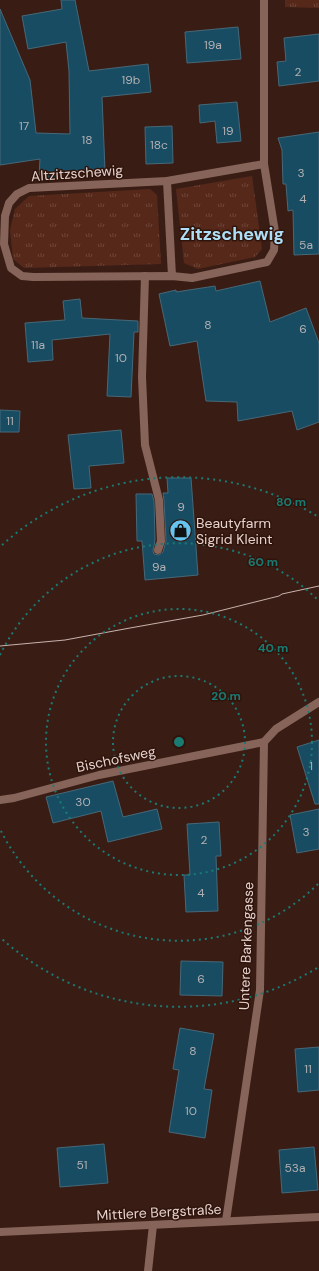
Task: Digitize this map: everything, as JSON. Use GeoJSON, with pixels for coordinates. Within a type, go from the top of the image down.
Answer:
{"type":"FeatureCollection","features":[{"type":"Feature","properties":{"kind":"street","name":"Altzitzschewig"},"geometry":{"type":"LineString","coordinates":[[264,0],[264,164],[275,232],[274,250],[266,262],[192,278],[172,276],[33,277],[22,276],[11,268],[4,244],[6,216],[9,203],[17,194],[29,188],[167,181],[264,164]]}},
{"type":"Feature","properties":{"kind":"street"},"geometry":{"type":"LineString","coordinates":[[167,181],[172,276]]}},
{"type":"Feature","properties":{"kind":"street"},"geometry":{"type":"LineString","coordinates":[[145,276],[142,377],[145,444],[159,500],[161,541],[158,550]]}},
{"type":"Feature","properties":{"kind":"street"},"geometry":{"type":"LineString","coordinates":[[264,742],[276,729],[319,702]]}},
{"type":"Feature","properties":{"kind":"street","name":"Bischofsweg"},"geometry":{"type":"LineString","coordinates":[[0,800],[14,798],[99,775],[264,742]]}},
{"type":"Feature","properties":{"kind":"street","name":"Untere Barkengasse"},"geometry":{"type":"LineString","coordinates":[[226,1221],[260,990],[264,742]]}},
{"type":"Feature","properties":{"kind":"street","name":"Mittlere Bergstraße"},"geometry":{"type":"LineString","coordinates":[[0,1232],[319,1217]]}},
{"type":"Feature","properties":{"kind":"street"},"geometry":{"type":"LineString","coordinates":[[148,1271],[153,1225]]}},
{"type":"Feature","properties":{"kind":"green space"},"geometry":{"type":"Polygon","coordinates":[[[285,0],[319,0],[319,8],[285,7],[285,0]]]}},
{"type":"Feature","properties":{"kind":"green space"},"geometry":{"type":"Polygon","coordinates":[[[252,176],[262,249],[255,257],[198,269],[184,263],[176,189],[252,176]]]}},
{"type":"Feature","properties":{"kind":"green space"},"geometry":{"type":"Polygon","coordinates":[[[150,189],[157,195],[161,264],[24,268],[13,259],[10,230],[15,209],[29,196],[150,189]]]}},
{"type":"Feature","properties":{"kind":"building"},"geometry":{"type":"Polygon","coordinates":[[[61,0],[75,0],[89,71],[148,64],[151,92],[102,97],[105,170],[57,173],[57,179],[39,178],[40,159],[0,165],[0,9],[30,80],[36,133],[70,134],[69,71],[66,42],[28,49],[22,16],[62,9],[61,0]]]}},
{"type":"Feature","properties":{"kind":"building"},"geometry":{"type":"Polygon","coordinates":[[[238,27],[241,59],[187,63],[185,32],[238,27]]]}},
{"type":"Feature","properties":{"kind":"building"},"geometry":{"type":"Polygon","coordinates":[[[319,34],[319,81],[279,86],[277,62],[286,61],[284,38],[319,34]]]}},
{"type":"Feature","properties":{"kind":"building"},"geometry":{"type":"Polygon","coordinates":[[[237,102],[241,141],[217,143],[215,121],[200,123],[199,105],[237,102]]]}},
{"type":"Feature","properties":{"kind":"building"},"geometry":{"type":"Polygon","coordinates":[[[172,126],[173,163],[146,164],[145,127],[172,126]]]}},
{"type":"Feature","properties":{"kind":"building"},"geometry":{"type":"Polygon","coordinates":[[[319,132],[319,254],[294,255],[293,210],[288,211],[286,184],[283,184],[282,150],[278,138],[319,132]]]}},
{"type":"Feature","properties":{"kind":"building"},"geometry":{"type":"Polygon","coordinates":[[[260,281],[270,322],[306,308],[319,343],[319,422],[297,430],[292,411],[238,421],[237,402],[206,401],[197,341],[170,346],[159,294],[176,290],[176,292],[215,286],[216,291],[260,281]]]}},
{"type":"Feature","properties":{"kind":"building"},"geometry":{"type":"Polygon","coordinates":[[[80,299],[82,318],[138,321],[138,332],[134,332],[131,397],[107,396],[110,334],[52,340],[53,360],[28,362],[25,323],[65,320],[63,301],[80,299]]]}},
{"type":"Feature","properties":{"kind":"building"},"geometry":{"type":"Polygon","coordinates":[[[0,410],[20,411],[19,432],[0,432],[0,410]]]}},
{"type":"Feature","properties":{"kind":"building"},"geometry":{"type":"Polygon","coordinates":[[[121,430],[124,463],[89,466],[91,488],[74,489],[68,435],[121,430]]]}},
{"type":"Feature","properties":{"kind":"building"},"geometry":{"type":"Polygon","coordinates":[[[167,478],[191,478],[198,575],[145,580],[142,541],[137,541],[136,494],[152,494],[154,501],[155,540],[153,551],[154,554],[159,555],[163,552],[166,541],[163,493],[168,493],[167,478]]]}},
{"type":"Feature","properties":{"kind":"building"},"geometry":{"type":"Polygon","coordinates":[[[319,740],[319,804],[315,804],[297,747],[319,740]]]}},
{"type":"Feature","properties":{"kind":"building"},"geometry":{"type":"Polygon","coordinates":[[[113,781],[123,817],[157,809],[162,829],[108,842],[101,811],[53,823],[46,797],[113,781]]]}},
{"type":"Feature","properties":{"kind":"building"},"geometry":{"type":"Polygon","coordinates":[[[319,809],[319,849],[297,853],[290,815],[319,809]]]}},
{"type":"Feature","properties":{"kind":"building"},"geometry":{"type":"Polygon","coordinates":[[[219,822],[221,856],[216,856],[218,911],[186,912],[184,875],[190,875],[187,824],[219,822]]]}},
{"type":"Feature","properties":{"kind":"building"},"geometry":{"type":"Polygon","coordinates":[[[181,961],[223,962],[222,996],[180,995],[181,961]]]}},
{"type":"Feature","properties":{"kind":"building"},"geometry":{"type":"Polygon","coordinates":[[[180,1028],[214,1034],[204,1089],[212,1090],[205,1138],[169,1132],[179,1070],[173,1069],[180,1028]]]}},
{"type":"Feature","properties":{"kind":"building"},"geometry":{"type":"Polygon","coordinates":[[[319,1047],[319,1090],[298,1092],[295,1049],[319,1047]]]}},
{"type":"Feature","properties":{"kind":"building"},"geometry":{"type":"Polygon","coordinates":[[[104,1144],[108,1183],[60,1187],[57,1148],[104,1144]]]}},
{"type":"Feature","properties":{"kind":"building"},"geometry":{"type":"Polygon","coordinates":[[[314,1147],[318,1190],[282,1193],[279,1150],[314,1147]]]}},
{"type":"Feature","properties":{"kind":"tram line"},"geometry":{"type":"LineString","coordinates":[[0,646],[65,640],[203,615],[282,594],[319,586]]}},
{"type":"Feature","properties":{"kind":"place","name":"Beautyfarm Sigrid Kleint"},"geometry":{"type":"Point","coordinates":[180,531]}},
{"type":"Feature","properties":{"kind":"district","name":"Zitzschewig"},"geometry":{"type":"Point","coordinates":[232,234]}}]}
